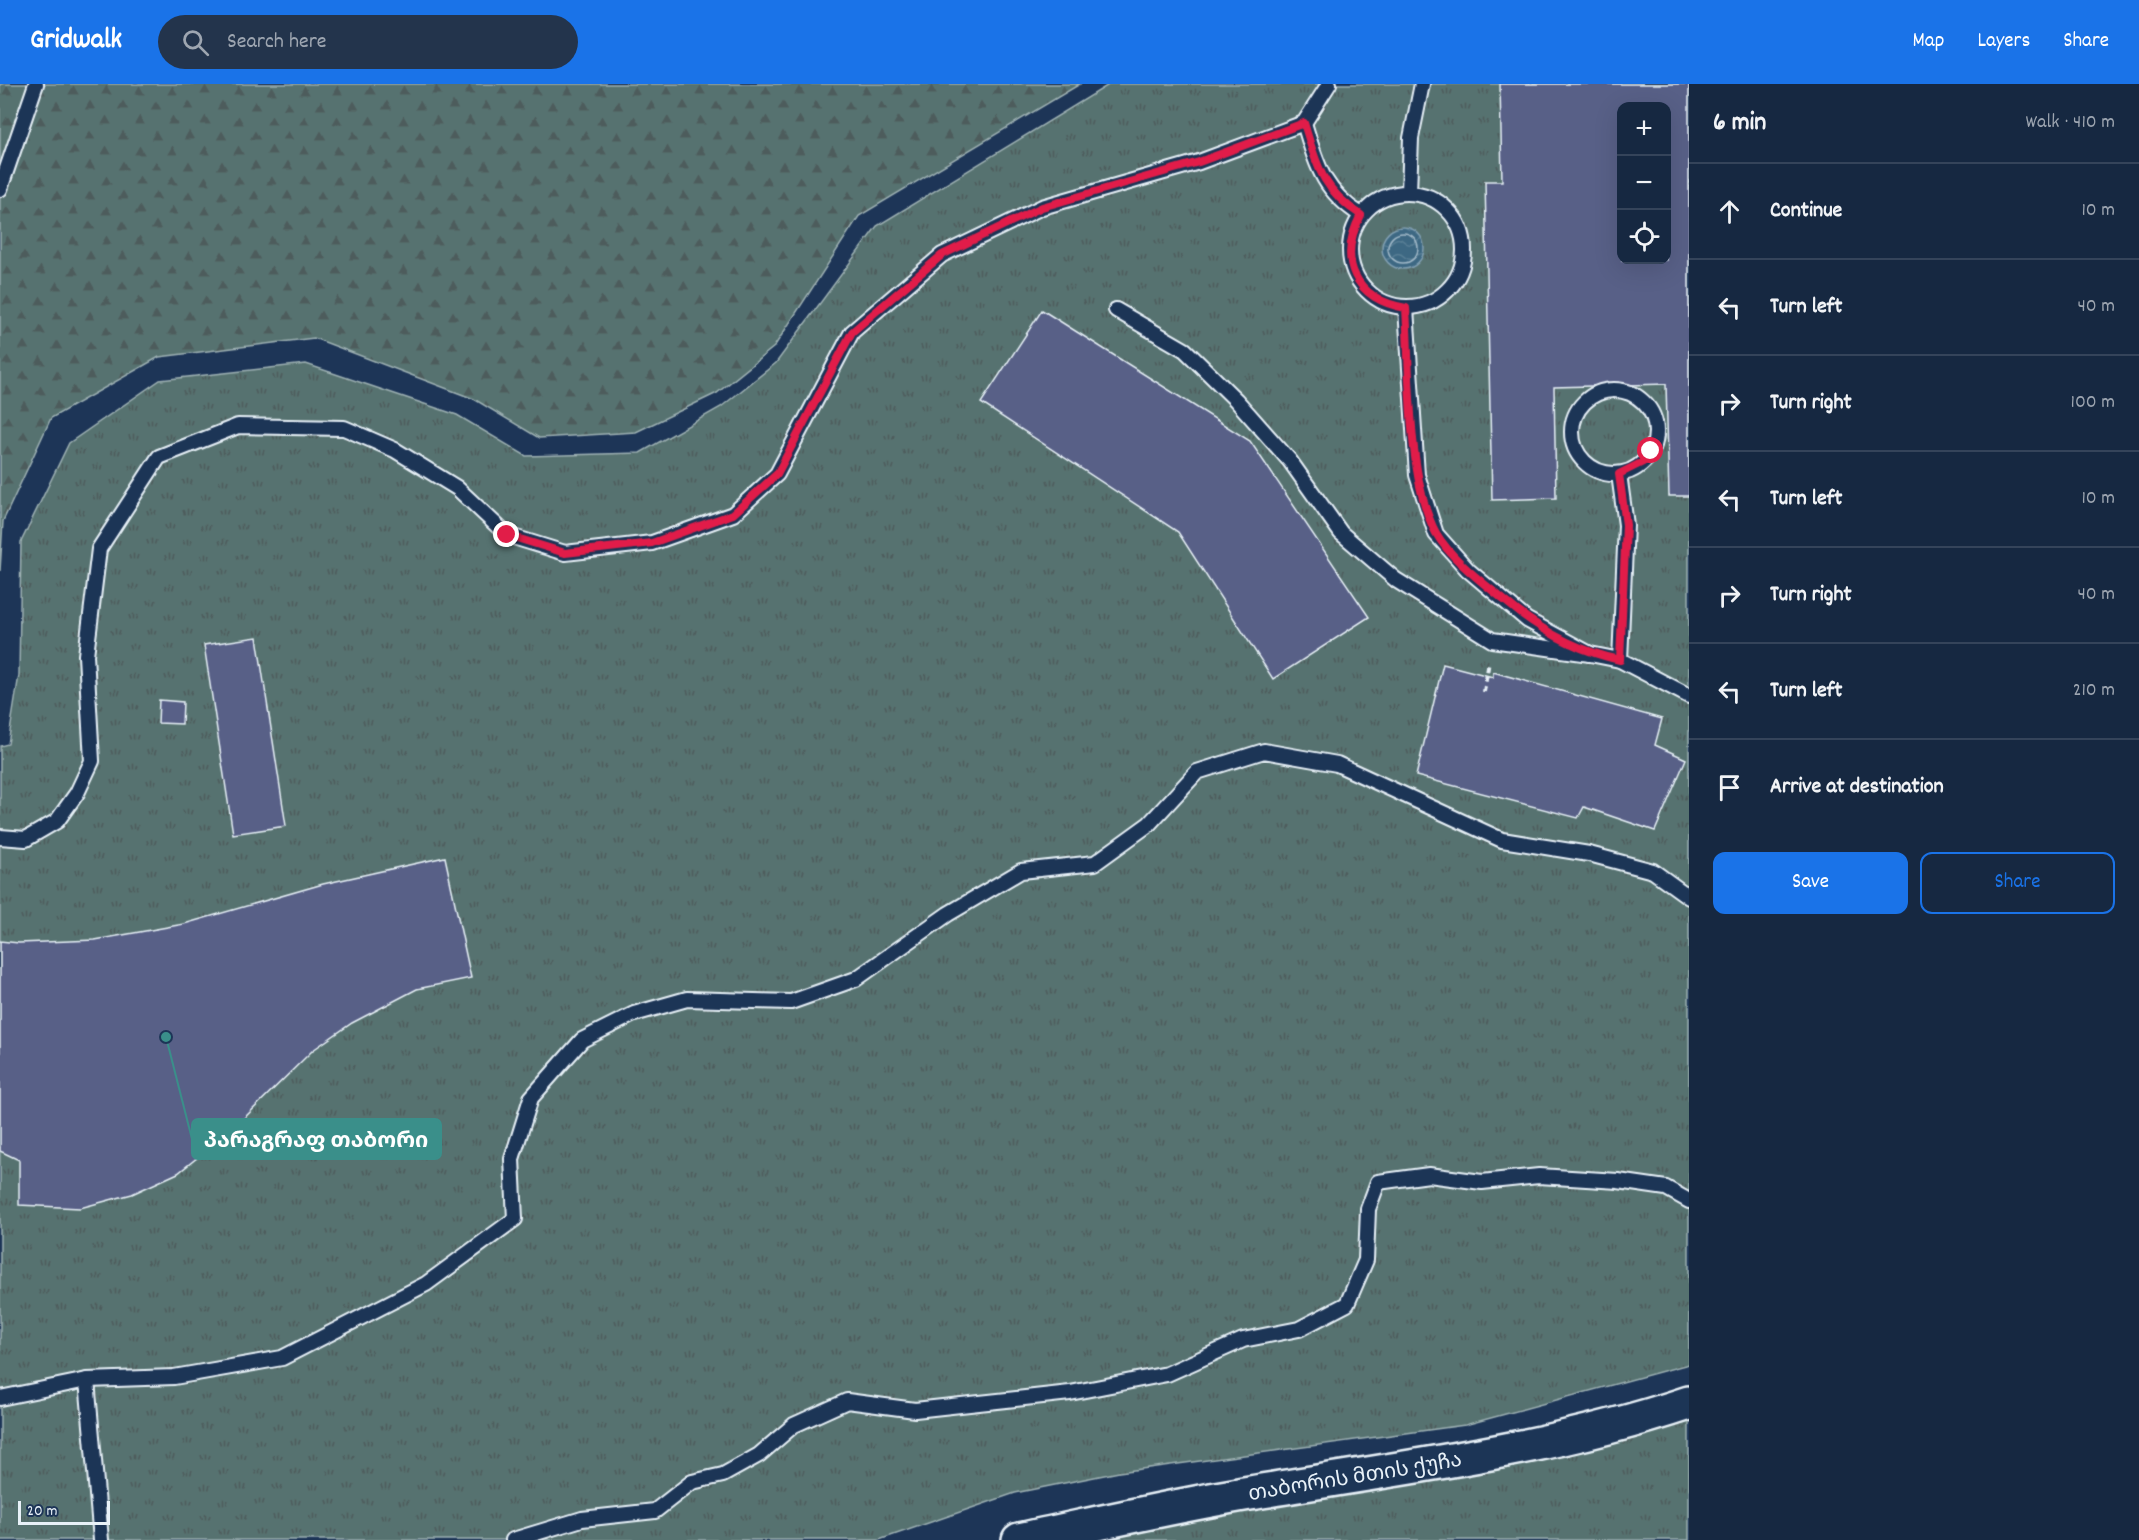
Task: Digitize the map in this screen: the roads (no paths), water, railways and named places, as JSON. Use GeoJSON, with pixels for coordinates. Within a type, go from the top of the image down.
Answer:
{"type":"FeatureCollection","features":[{"type":"Feature","properties":{"kind":"main road","name":"თაბორის მთის ქუჩა"},"geometry":{"type":"LineString","coordinates":[[1018,1540],[1248,1494],[1463,1460],[1547,1443],[1627,1424],[1689,1403]]}},
{"type":"Feature","properties":{"kind":"lane"},"geometry":{"type":"LineString","coordinates":[[0,189],[36,84]]}},
{"type":"Feature","properties":{"kind":"lane"},"geometry":{"type":"LineString","coordinates":[[0,837],[26,839],[57,821],[77,794],[92,761],[86,655],[99,549],[159,458],[238,426],[344,428],[395,450],[457,488],[507,535],[565,553],[652,543],[733,514],[777,474],[852,332],[942,255],[1042,207],[1199,162],[1304,123],[1329,84]]}},
{"type":"Feature","properties":{"kind":"lane"},"geometry":{"type":"LineString","coordinates":[[1409,192],[1410,138],[1422,84]]}},
{"type":"Feature","properties":{"kind":"lane"},"geometry":{"type":"LineString","coordinates":[[1304,123],[1319,170],[1340,201],[1361,215]]}},
{"type":"Feature","properties":{"kind":"lane"},"geometry":{"type":"LineString","coordinates":[[1409,192],[1429,197],[1446,207],[1458,223],[1464,242],[1464,262],[1456,280],[1443,295],[1406,308],[1388,305],[1372,296],[1359,283],[1351,267],[1349,249],[1352,231],[1361,215],[1375,203],[1391,195],[1409,192]]}},
{"type":"Feature","properties":{"kind":"lane"},"geometry":{"type":"LineString","coordinates":[[1406,308],[1417,475],[1436,534],[1468,570],[1527,620],[1590,654]]}},
{"type":"Feature","properties":{"kind":"lane"},"geometry":{"type":"LineString","coordinates":[[1116,310],[1185,350],[1236,400],[1290,461],[1341,533],[1396,580],[1492,640],[1620,660],[1689,696]]}},
{"type":"Feature","properties":{"kind":"lane"},"geometry":{"type":"LineString","coordinates":[[1602,392],[1623,392],[1641,400],[1650,411],[1655,424],[1656,437],[1643,462],[1619,474],[1605,473],[1592,468],[1581,459],[1574,447],[1572,434],[1577,413],[1590,398],[1602,392]]}},
{"type":"Feature","properties":{"kind":"lane"},"geometry":{"type":"LineString","coordinates":[[1619,474],[1626,525],[1620,660]]}},
{"type":"Feature","properties":{"kind":"lane"},"geometry":{"type":"LineString","coordinates":[[0,1398],[87,1380],[174,1377],[282,1358],[426,1284],[515,1219],[512,1159],[531,1098],[582,1040],[634,1014],[687,999],[791,1002],[856,979],[948,914],[1022,870],[1095,863],[1149,824],[1197,772],[1253,755],[1264,752],[1337,764],[1502,840],[1588,854],[1653,871],[1689,897]]}},
{"type":"Feature","properties":{"kind":"lane"},"geometry":{"type":"LineString","coordinates":[[513,1540],[582,1518],[655,1511],[692,1482],[723,1475],[759,1455],[794,1425],[847,1401],[915,1410],[1070,1394],[1167,1374],[1243,1340],[1299,1329],[1347,1304],[1366,1260],[1368,1209],[1378,1182],[1429,1175],[1482,1182],[1539,1176],[1618,1181],[1666,1188],[1689,1201]]}},
{"type":"Feature","properties":{"kind":"lane"},"geometry":{"type":"LineString","coordinates":[[87,1380],[101,1540]]}},
{"type":"Feature","properties":{"kind":"water"},"geometry":{"type":"Polygon","coordinates":[[[1403,227],[1411,228],[1418,233],[1423,240],[1423,256],[1418,263],[1411,268],[1403,269],[1395,268],[1388,263],[1383,256],[1382,248],[1383,240],[1388,233],[1395,228],[1403,227]]]}},
{"type":"Feature","properties":{"kind":"place","name":"პარაგრაფ თაბორი"},"geometry":{"type":"Point","coordinates":[166,1037]}}]}
